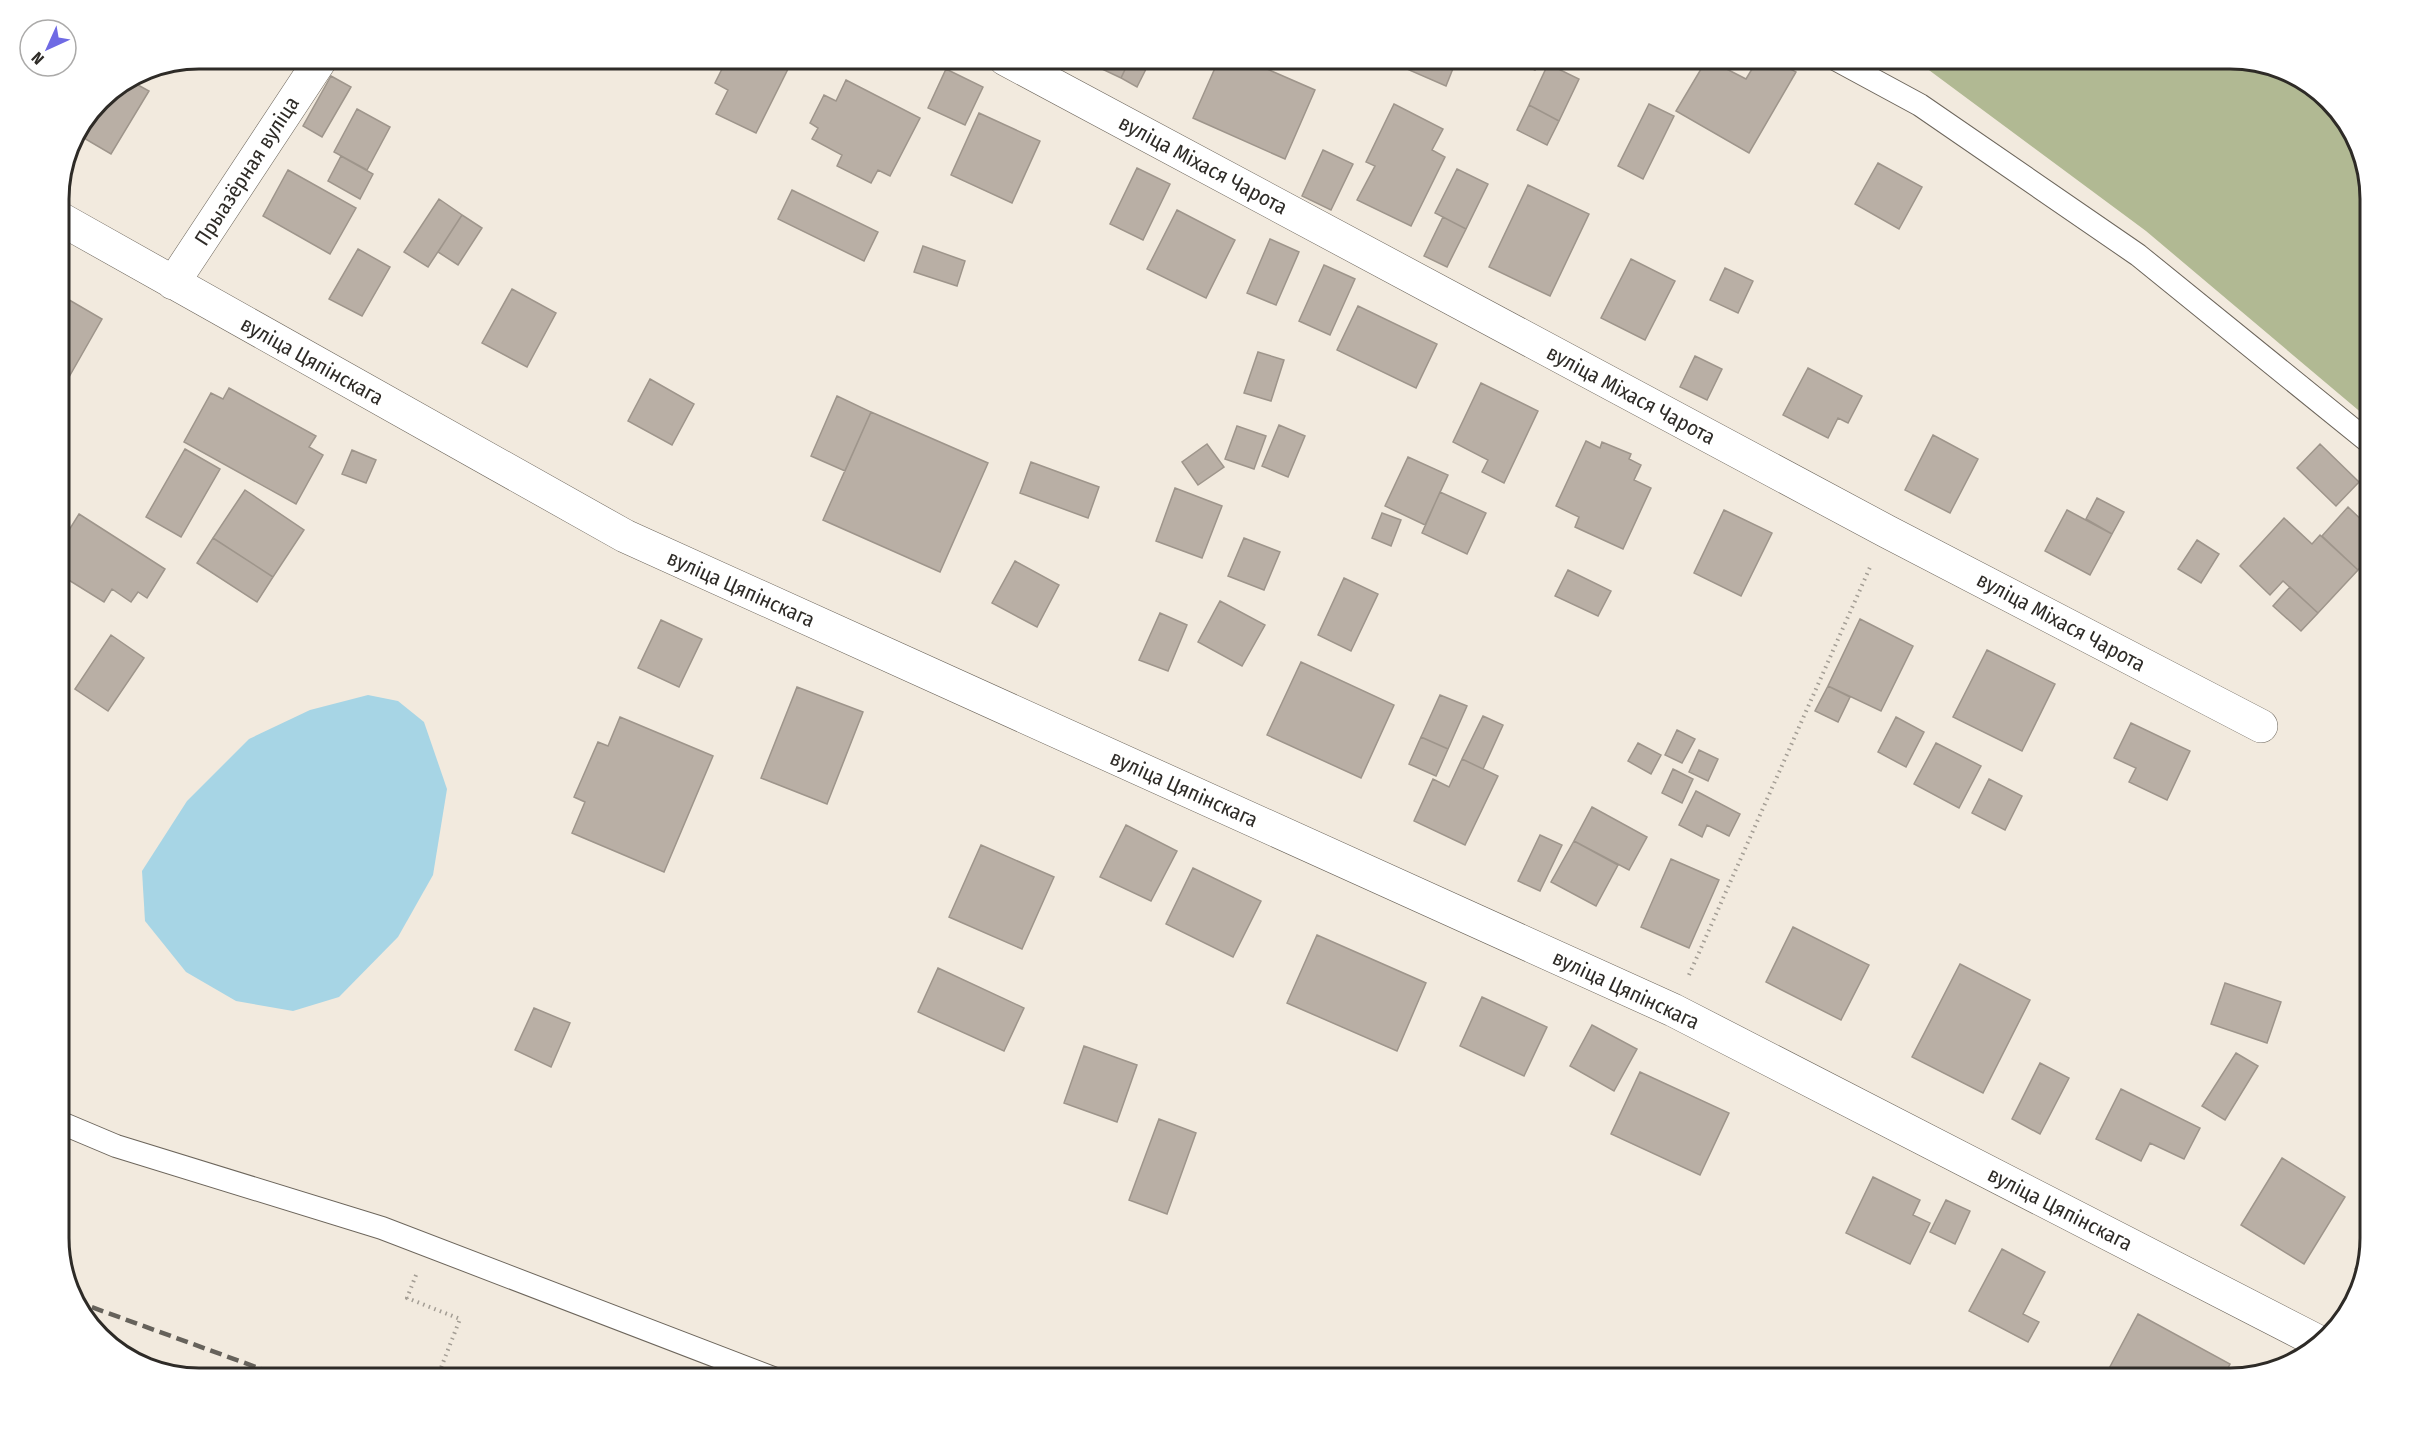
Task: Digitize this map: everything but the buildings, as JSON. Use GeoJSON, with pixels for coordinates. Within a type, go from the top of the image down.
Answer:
{"type":"FeatureCollection","features":[{"type":"Feature","properties":{"kind":"street","name":"Прыазёрная вуліца"},"geometry":{"type":"LineString","coordinates":[[173,283],[314,69]]}},
{"type":"Feature","properties":{"kind":"street","name":"вуліца Міхася Чарота"},"geometry":{"type":"LineString","coordinates":[[1025,69],[1886,531],[2260,726]]}},
{"type":"Feature","properties":{"kind":"street","name":"вуліца Цяпінскага"},"geometry":{"type":"LineString","coordinates":[[69,224],[625,536],[1673,1010],[2312,1338]]}},
{"type":"Feature","properties":{"kind":"lane"},"geometry":{"type":"LineString","coordinates":[[1855,69],[1920,105],[2138,255],[2360,435]]}},
{"type":"Feature","properties":{"kind":"lane"},"geometry":{"type":"LineString","coordinates":[[69,1126],[116,1146],[382,1228],[747,1368]]}},
{"type":"Feature","properties":{"kind":"path"},"geometry":{"type":"LineString","coordinates":[[1673,1010],[1886,531]]}},
{"type":"Feature","properties":{"kind":"path"},"geometry":{"type":"LineString","coordinates":[[412,1284],[407,1298],[460,1319],[441,1368]]}},
{"type":"Feature","properties":{"kind":"green space"},"geometry":{"type":"Polygon","coordinates":[[[1927,69],[2247,70],[2280,79],[2309,96],[2322,107],[2343,134],[2356,165],[2359,182],[2360,412],[2146,231],[1927,69]]]}},
{"type":"Feature","properties":{"kind":"water"},"geometry":{"type":"Polygon","coordinates":[[[368,695],[398,701],[424,722],[447,789],[433,875],[398,937],[339,997],[293,1011],[236,1001],[186,972],[145,921],[142,871],[187,801],[249,739],[310,710],[368,695]]]}},
{"type":"Feature","properties":{"kind":"railway"},"geometry":{"type":"LineString","coordinates":[[88,1306],[259,1368]]}}]}
